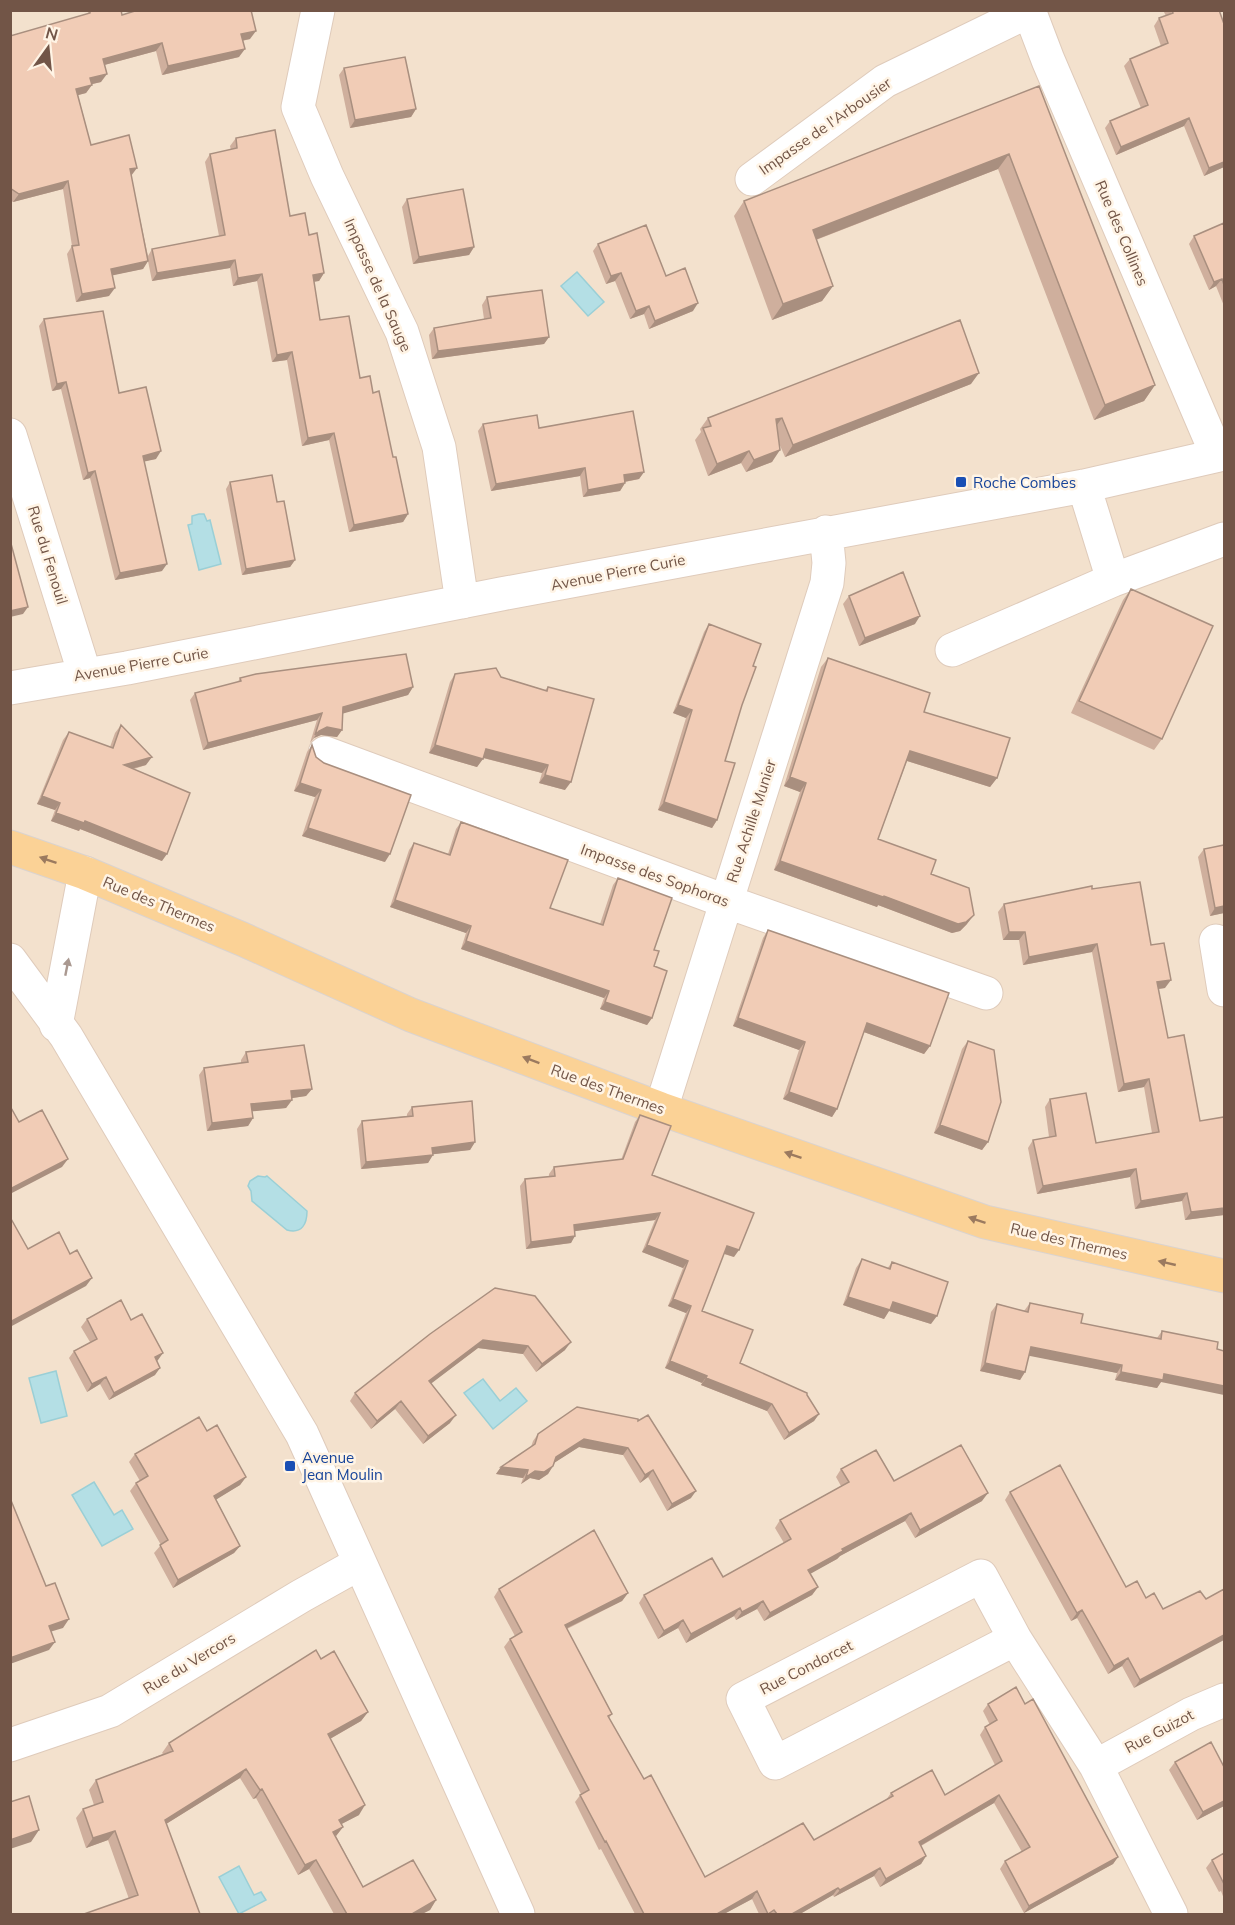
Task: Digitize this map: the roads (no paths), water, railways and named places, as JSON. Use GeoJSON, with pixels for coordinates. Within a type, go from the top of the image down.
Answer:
{"type":"FeatureCollection","features":[{"type":"Feature","properties":{"kind":"main road","name":"Rue des Thermes"},"geometry":{"type":"LineString","coordinates":[[10,847],[86,873],[411,1014],[661,1109],[985,1222],[1224,1276]]}},
{"type":"Feature","properties":{"kind":"street","name":"Impasse de la Sauge"},"geometry":{"type":"LineString","coordinates":[[318,10],[298,107],[327,176],[402,332],[439,447],[462,602]]}},
{"type":"Feature","properties":{"kind":"street","name":"Impasse de l'Arbousier"},"geometry":{"type":"LineString","coordinates":[[752,179],[885,81],[1029,11]]}},
{"type":"Feature","properties":{"kind":"street","name":"Rue des Collines"},"geometry":{"type":"LineString","coordinates":[[1029,11],[1048,60],[1221,454]]}},
{"type":"Feature","properties":{"kind":"street","name":"Rue du Fenouil"},"geometry":{"type":"LineString","coordinates":[[10,435],[85,675]]}},
{"type":"Feature","properties":{"kind":"street","name":"Avenue Pierre Curie"},"geometry":{"type":"LineString","coordinates":[[10,688],[826,532],[1084,486],[1221,454]]}},
{"type":"Feature","properties":{"kind":"street"},"geometry":{"type":"LineString","coordinates":[[1084,486],[1113,580]]}},
{"type":"Feature","properties":{"kind":"street","name":"Rue Achille Munier"},"geometry":{"type":"LineString","coordinates":[[661,1109],[827,583],[829,563],[826,532]]}},
{"type":"Feature","properties":{"kind":"street"},"geometry":{"type":"LineString","coordinates":[[952,650],[1113,580],[1224,539]]}},
{"type":"Feature","properties":{"kind":"street","name":"Impasse des Sophoras"},"geometry":{"type":"LineString","coordinates":[[325,753],[725,901],[986,993]]}},
{"type":"Feature","properties":{"kind":"street"},"geometry":{"type":"LineString","coordinates":[[56,1025],[86,873]]}},
{"type":"Feature","properties":{"kind":"street"},"geometry":{"type":"LineString","coordinates":[[1216,941],[1224,990]]}},
{"type":"Feature","properties":{"kind":"street"},"geometry":{"type":"LineString","coordinates":[[10,960],[72,1046],[302,1434],[518,1914]]}},
{"type":"Feature","properties":{"kind":"street","name":"Rue du Vercors"},"geometry":{"type":"LineString","coordinates":[[10,1745],[110,1711],[360,1563]]}},
{"type":"Feature","properties":{"kind":"street","name":"Rue Condorcet"},"geometry":{"type":"LineString","coordinates":[[1015,1639],[775,1763],[743,1699],[981,1576],[1015,1639],[1095,1766],[1171,1914]]}},
{"type":"Feature","properties":{"kind":"street","name":"Rue Guizot"},"geometry":{"type":"LineString","coordinates":[[1095,1766],[1191,1714],[1224,1700]]}},
{"type":"Feature","properties":{"kind":"water"},"geometry":{"type":"Polygon","coordinates":[[[577,272],[604,302],[588,316],[561,286],[577,272]]]}},
{"type":"Feature","properties":{"kind":"water"},"geometry":{"type":"Polygon","coordinates":[[[204,514],[207,521],[210,520],[221,564],[199,570],[188,525],[192,524],[192,516],[204,514]]]}},
{"type":"Feature","properties":{"kind":"water"},"geometry":{"type":"Polygon","coordinates":[[[258,1176],[267,1176],[307,1211],[305,1224],[300,1229],[287,1230],[252,1201],[248,1186],[250,1181],[258,1176]]]}},
{"type":"Feature","properties":{"kind":"water"},"geometry":{"type":"Polygon","coordinates":[[[56,1371],[67,1416],[41,1423],[29,1378],[56,1371]]]}},
{"type":"Feature","properties":{"kind":"water"},"geometry":{"type":"Polygon","coordinates":[[[483,1379],[500,1401],[516,1388],[527,1401],[493,1429],[464,1393],[483,1379]]]}},
{"type":"Feature","properties":{"kind":"water"},"geometry":{"type":"Polygon","coordinates":[[[94,1482],[114,1515],[122,1510],[133,1529],[102,1546],[72,1495],[94,1482]]]}},
{"type":"Feature","properties":{"kind":"water"},"geometry":{"type":"Polygon","coordinates":[[[239,1866],[254,1895],[261,1892],[266,1900],[239,1914],[219,1877],[239,1866]]]}},
{"type":"Feature","properties":{"kind":"place","name":"Roche Combes"},"geometry":{"type":"Point","coordinates":[961,482]}},
{"type":"Feature","properties":{"kind":"place","name":"Avenue Jean Moulin"},"geometry":{"type":"Point","coordinates":[290,1466]}}]}
